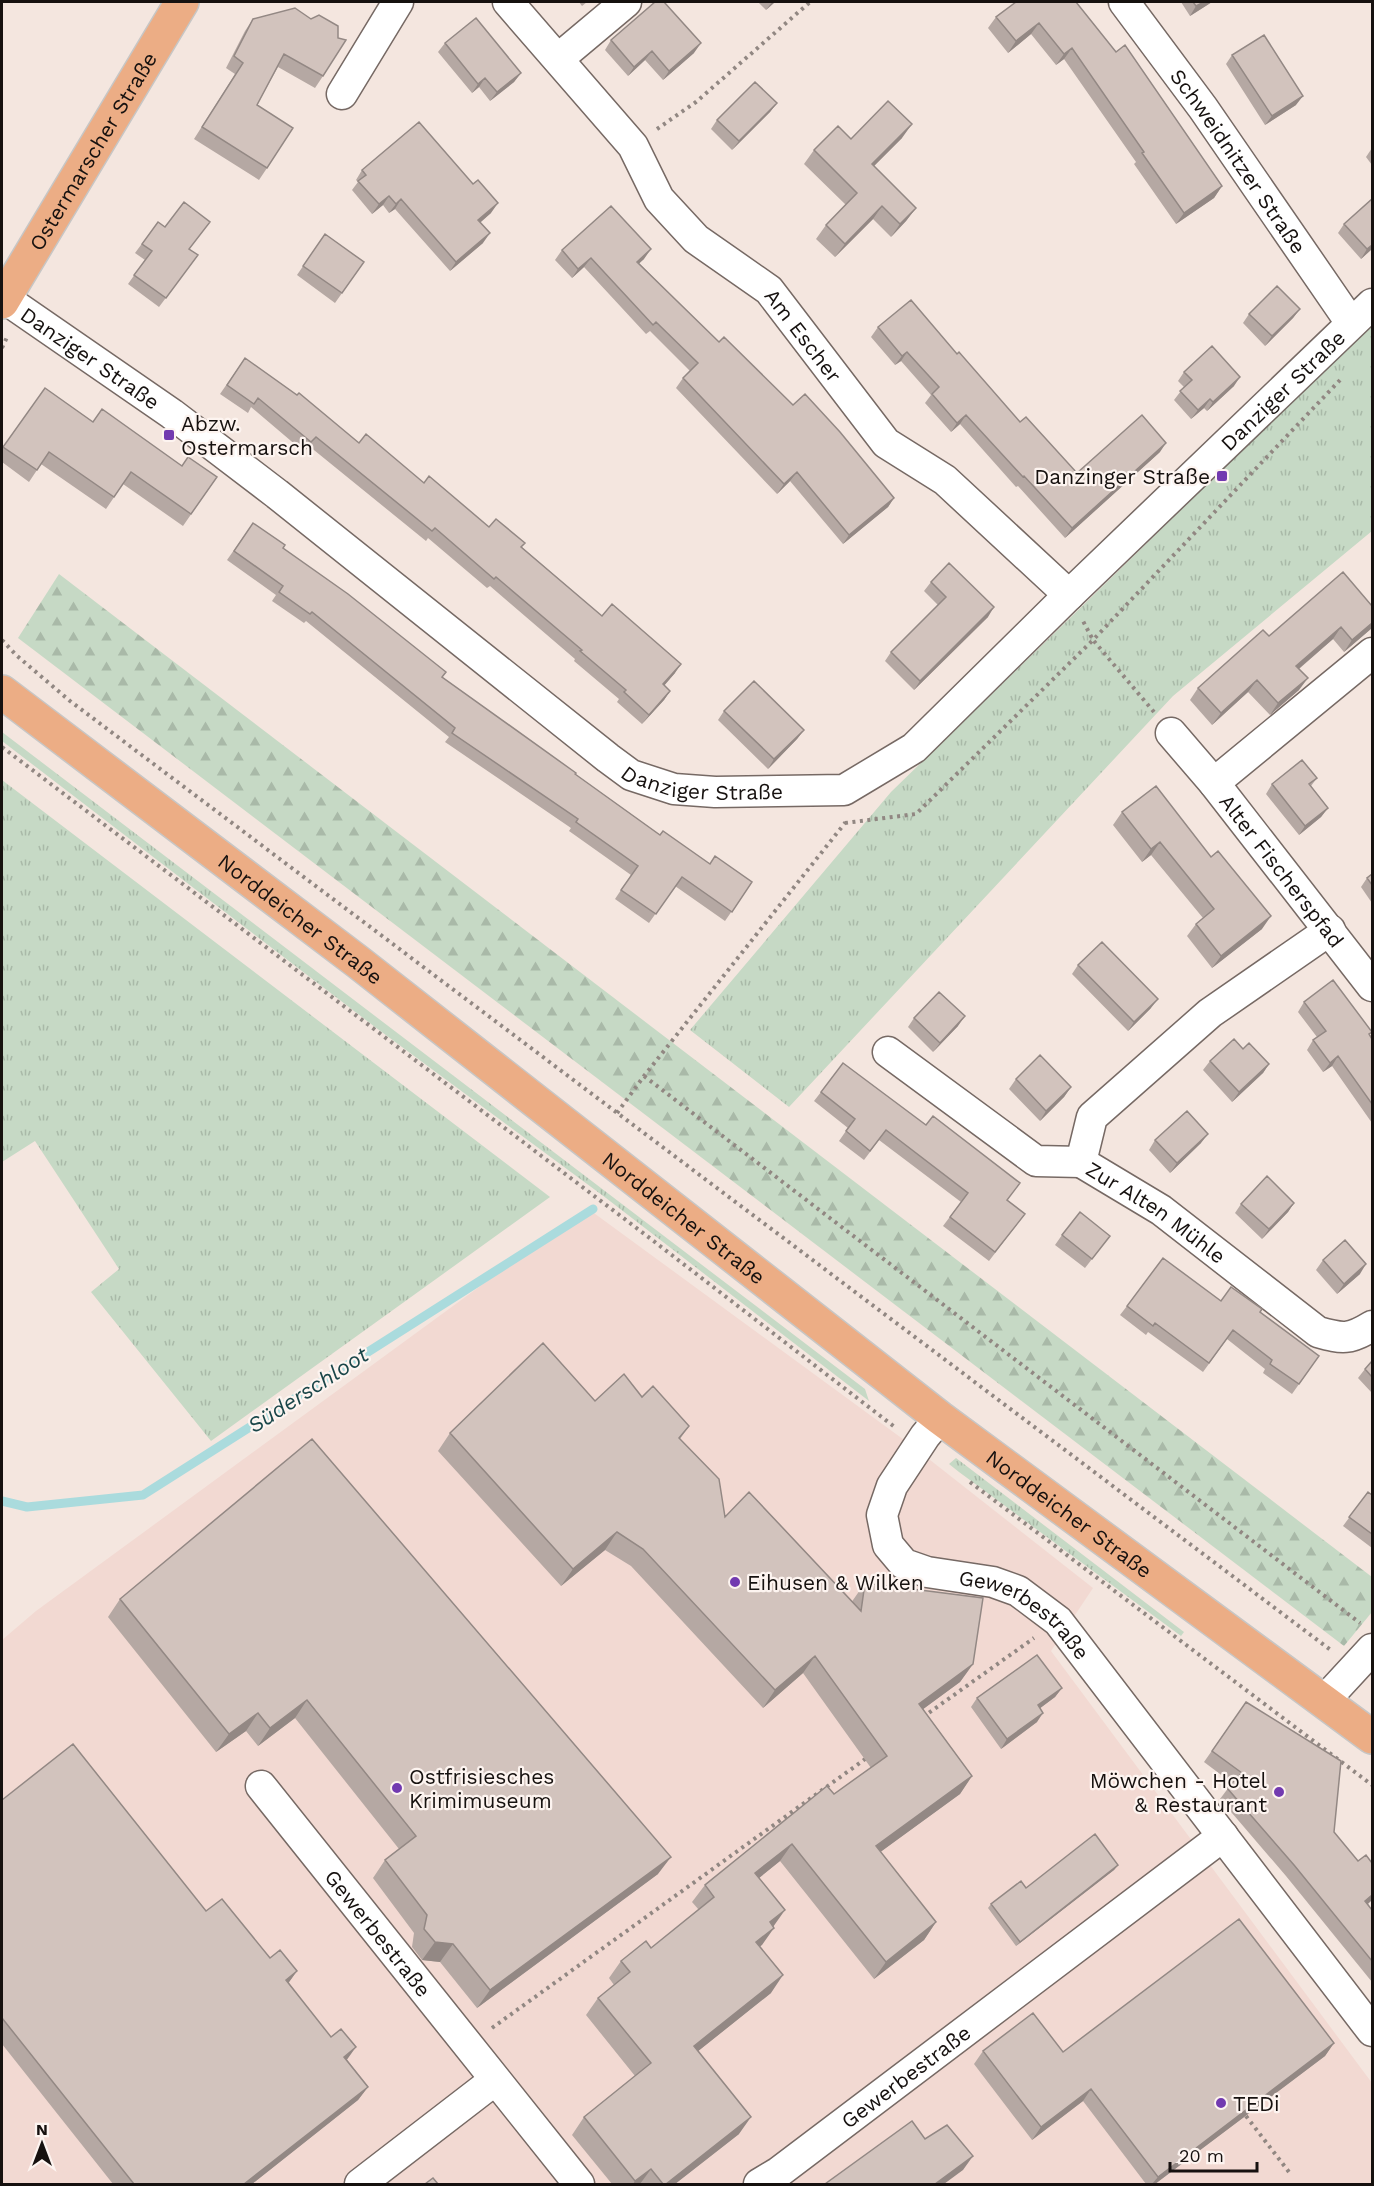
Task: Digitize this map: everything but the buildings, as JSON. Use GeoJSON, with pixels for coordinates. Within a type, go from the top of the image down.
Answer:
{"type":"FeatureCollection","features":[{"type":"Feature","properties":{"kind":"main road","name":"Ostermarscher Straße"},"geometry":{"type":"LineString","coordinates":[[3,300],[182,2]]}},
{"type":"Feature","properties":{"kind":"main road","name":"Norddeicher Straße"},"geometry":{"type":"LineString","coordinates":[[2,692],[358,962],[940,1418],[1372,1737]]}},
{"type":"Feature","properties":{"kind":"street"},"geometry":{"type":"LineString","coordinates":[[342,94],[398,2]]}},
{"type":"Feature","properties":{"kind":"street","name":"Am Escher"},"geometry":{"type":"LineString","coordinates":[[508,2],[633,146],[659,198],[696,239],[769,290],[886,444],[945,480],[1069,595]]}},
{"type":"Feature","properties":{"kind":"street"},"geometry":{"type":"LineString","coordinates":[[558,59],[626,2]]}},
{"type":"Feature","properties":{"kind":"street","name":"Schweidnitzer Straße"},"geometry":{"type":"LineString","coordinates":[[1124,2],[1362,314]]}},
{"type":"Feature","properties":{"kind":"street","name":"Danziger Straße"},"geometry":{"type":"LineString","coordinates":[[3,300],[172,414],[277,494],[632,775],[674,789],[715,792],[844,790],[914,748],[1069,595],[1362,314]]}},
{"type":"Feature","properties":{"kind":"street","name":"Alter Fischerspfad"},"geometry":{"type":"LineString","coordinates":[[1214,783],[1372,653]]}},
{"type":"Feature","properties":{"kind":"street","name":"Alter Fischerspfad"},"geometry":{"type":"LineString","coordinates":[[1172,733],[1330,930],[1372,987]]}},
{"type":"Feature","properties":{"kind":"street","name":"Zur Alten Mühle"},"geometry":{"type":"LineString","coordinates":[[1330,930],[1210,1013],[1092,1117],[1081,1162],[1161,1210],[1318,1332],[1343,1339],[1358,1335],[1372,1326]]}},
{"type":"Feature","properties":{"kind":"street"},"geometry":{"type":"LineString","coordinates":[[888,1052],[1036,1161],[1081,1162]]}},
{"type":"Feature","properties":{"kind":"street","name":"Gewerbestraße"},"geometry":{"type":"LineString","coordinates":[[940,1418],[892,1486],[882,1515],[888,1545],[904,1564],[927,1572],[993,1582],[1018,1591],[1058,1621],[1372,2031]]}},
{"type":"Feature","properties":{"kind":"street"},"geometry":{"type":"LineString","coordinates":[[1324,1701],[1363,1648]]}},
{"type":"Feature","properties":{"kind":"street","name":"Gewerbestraße"},"geometry":{"type":"LineString","coordinates":[[261,1786],[579,2184]]}},
{"type":"Feature","properties":{"kind":"street","name":"Gewerbestraße"},"geometry":{"type":"LineString","coordinates":[[759,2184],[779,2172],[1223,1836]]}},
{"type":"Feature","properties":{"kind":"street"},"geometry":{"type":"LineString","coordinates":[[360,2184],[495,2080]]}},
{"type":"Feature","properties":{"kind":"path"},"geometry":{"type":"LineString","coordinates":[[633,146],[696,102],[810,2]]}},
{"type":"Feature","properties":{"kind":"path"},"geometry":{"type":"LineString","coordinates":[[845,823],[916,814],[1093,640],[1346,373]]}},
{"type":"Feature","properties":{"kind":"path","name":"Norddeicher Straße"},"geometry":{"type":"LineString","coordinates":[[2,640],[16,655],[70,701],[896,1325],[1363,1648]]}},
{"type":"Feature","properties":{"kind":"path"},"geometry":{"type":"LineString","coordinates":[[1093,640],[1145,702]]}},
{"type":"Feature","properties":{"kind":"path"},"geometry":{"type":"LineString","coordinates":[[2,747],[423,1069],[651,1239],[919,1446]]}},
{"type":"Feature","properties":{"kind":"path"},"geometry":{"type":"LineString","coordinates":[[617,1113],[845,823],[844,790]]}},
{"type":"Feature","properties":{"kind":"path"},"geometry":{"type":"LineString","coordinates":[[644,1076],[1363,1648]]}},
{"type":"Feature","properties":{"kind":"path"},"geometry":{"type":"LineString","coordinates":[[968,1481],[1372,1785]]}},
{"type":"Feature","properties":{"kind":"path"},"geometry":{"type":"LineString","coordinates":[[922,1718],[1058,1621]]}},
{"type":"Feature","properties":{"kind":"path"},"geometry":{"type":"LineString","coordinates":[[467,2046],[874,1753]]}},
{"type":"Feature","properties":{"kind":"path"},"geometry":{"type":"LineString","coordinates":[[1246,2116],[1289,2172]]}},
{"type":"Feature","properties":{"kind":"shaded area"},"geometry":{"type":"Polygon","coordinates":[[[587,1208],[911,1445],[1093,1588],[1051,1651],[1372,2083],[1372,2184],[2,2184],[2,1640],[36,1611],[587,1208]]]}},
{"type":"Feature","properties":{"kind":"green space"},"geometry":{"type":"Polygon","coordinates":[[[1372,324],[1372,531],[1173,696],[789,1107],[690,1030],[891,792],[1372,324]]]}},
{"type":"Feature","properties":{"kind":"green space"},"geometry":{"type":"Polygon","coordinates":[[[59,574],[1372,1577],[1372,1612],[1344,1646],[18,638],[59,574]]]}},
{"type":"Feature","properties":{"kind":"green space"},"geometry":{"type":"Polygon","coordinates":[[[2,732],[865,1389],[869,1401],[606,1198],[375,1027],[2,741],[2,732]]]}},
{"type":"Feature","properties":{"kind":"green space"},"geometry":{"type":"Polygon","coordinates":[[[2,780],[550,1197],[211,1441],[91,1292],[119,1269],[35,1141],[2,1162],[2,780]]]}},
{"type":"Feature","properties":{"kind":"green space"},"geometry":{"type":"Polygon","coordinates":[[[956,1458],[1184,1632],[1181,1636],[949,1464],[956,1458]]]}},
{"type":"Feature","properties":{"kind":"waterway","name":"Süderschloot"},"geometry":{"type":"LineString","coordinates":[[2,1501],[27,1507],[143,1495],[593,1209]]}},
{"type":"Feature","properties":{"kind":"place","name":"Abzw. Ostermarsch"},"geometry":{"type":"Point","coordinates":[169,435]}},
{"type":"Feature","properties":{"kind":"place","name":"Danzinger Straße"},"geometry":{"type":"Point","coordinates":[1222,476]}},
{"type":"Feature","properties":{"kind":"place","name":"Eihusen & Wilken"},"geometry":{"type":"Point","coordinates":[735,1582]}},
{"type":"Feature","properties":{"kind":"place","name":"Ostfrisiesches Krimimuseum"},"geometry":{"type":"Point","coordinates":[397,1788]}},
{"type":"Feature","properties":{"kind":"place","name":"Möwchen - Hotel & Restaurant"},"geometry":{"type":"Point","coordinates":[1279,1792]}},
{"type":"Feature","properties":{"kind":"place","name":"TEDi"},"geometry":{"type":"Point","coordinates":[1221,2103]}}]}
